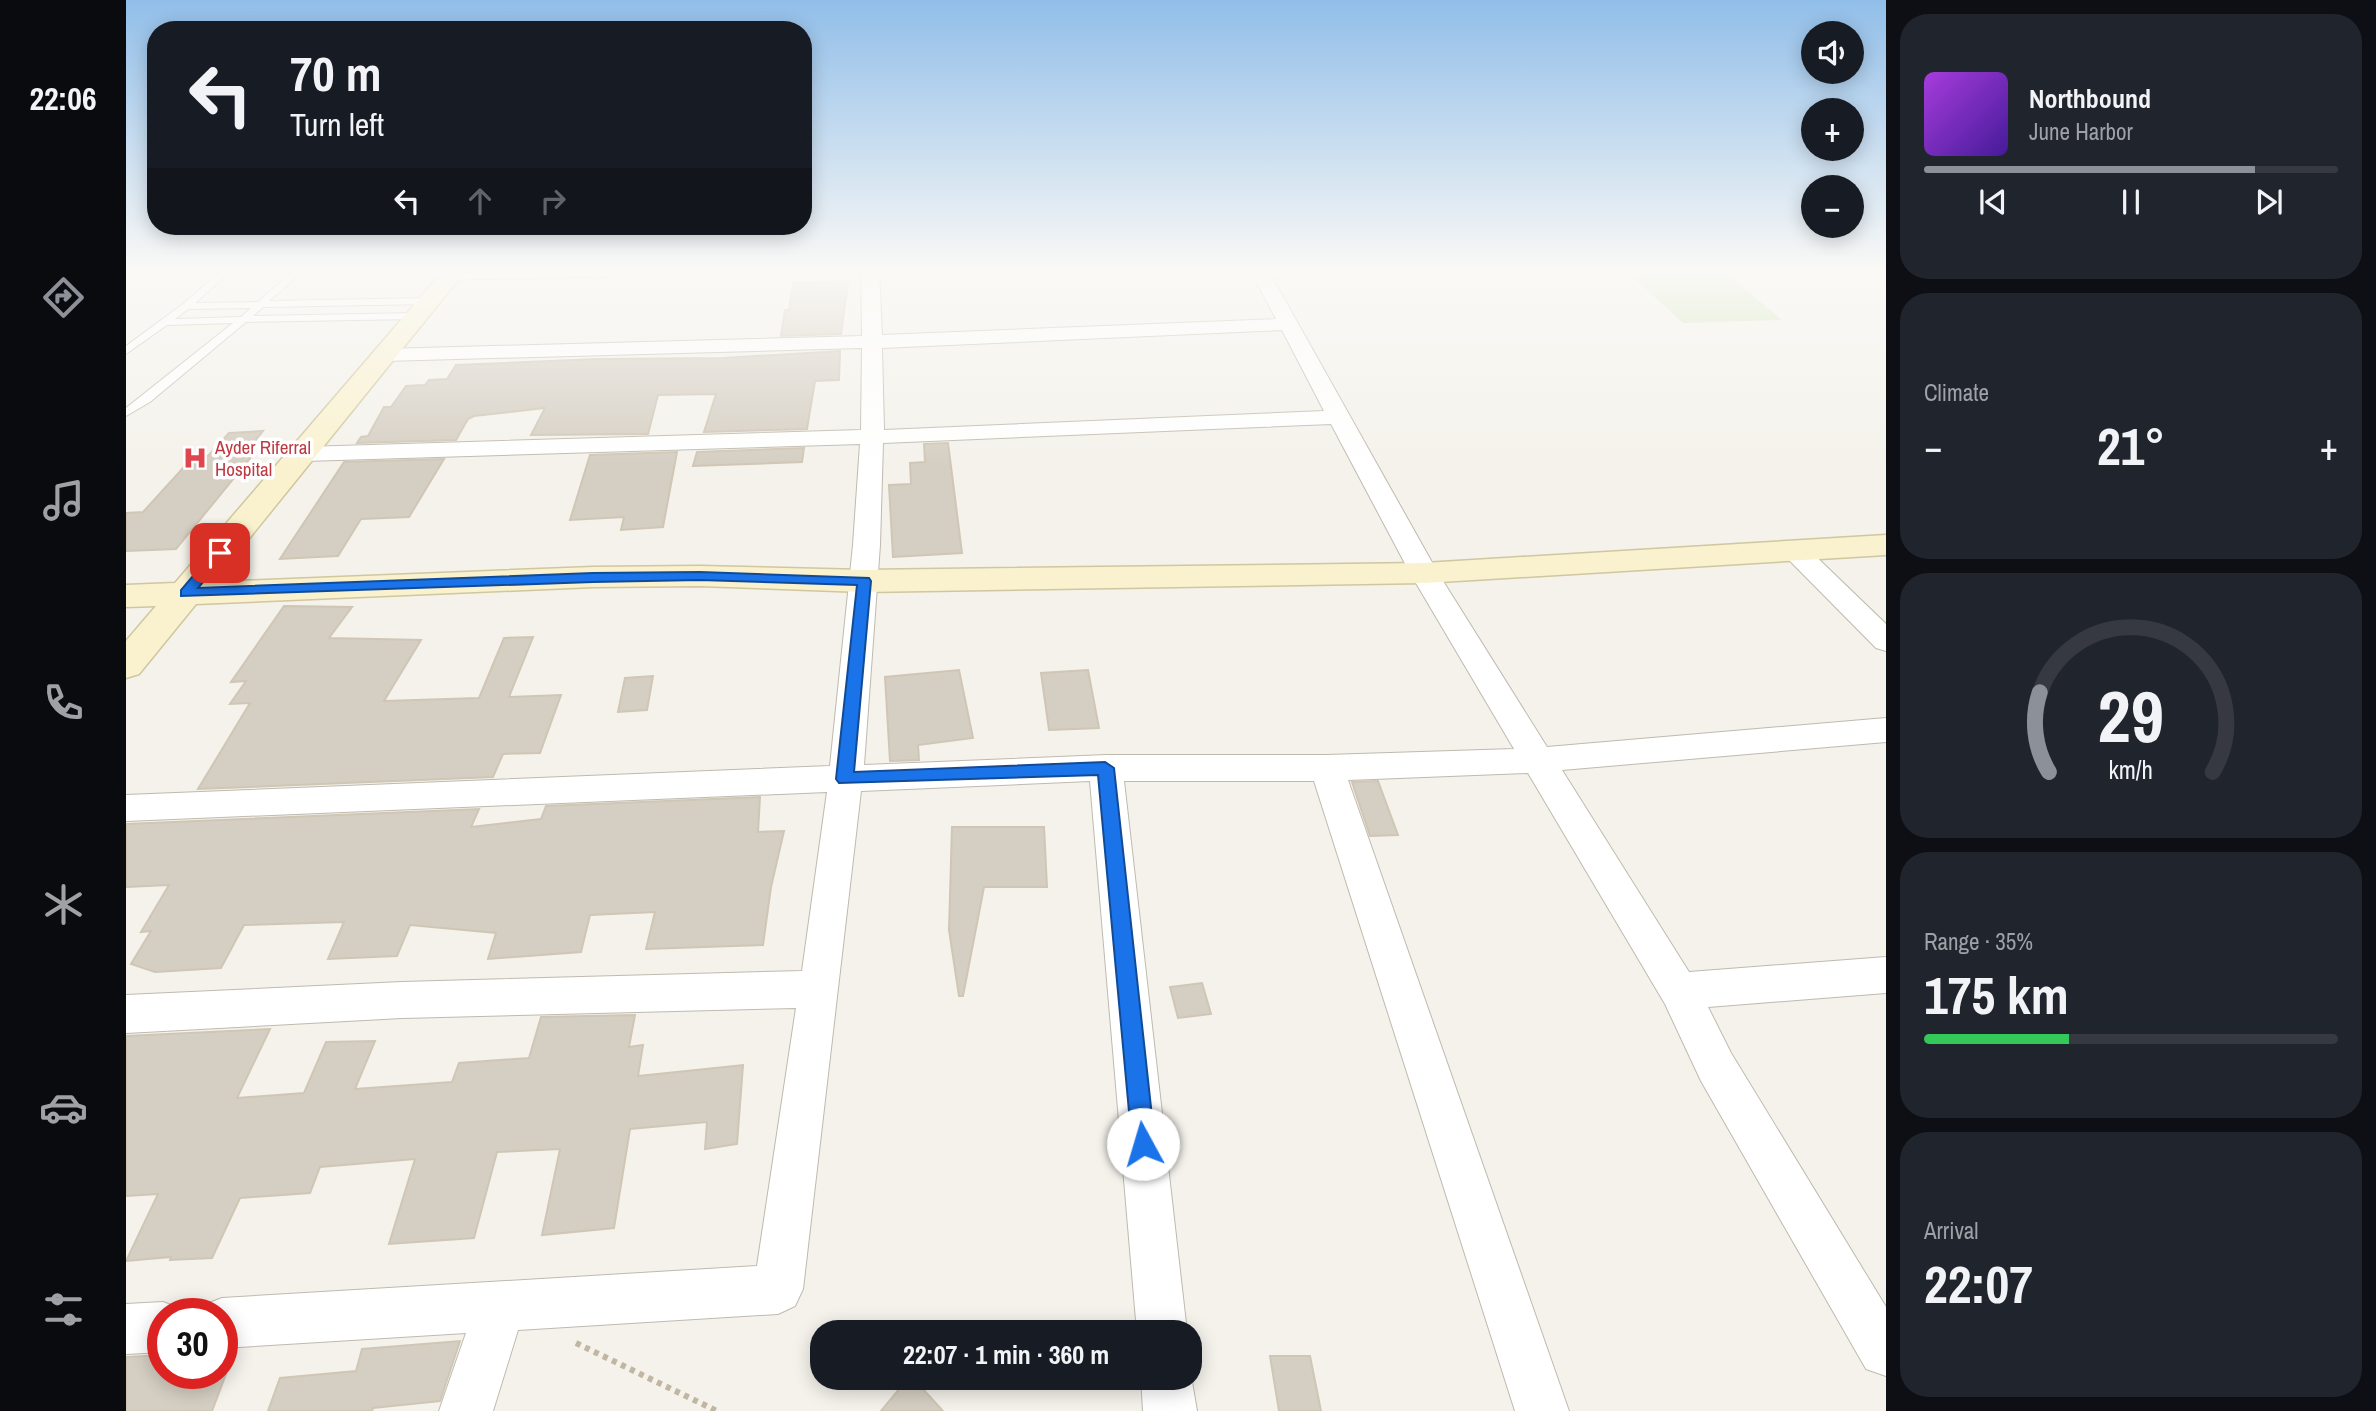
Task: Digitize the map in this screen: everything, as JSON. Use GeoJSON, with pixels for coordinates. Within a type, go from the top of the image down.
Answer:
{"type":"FeatureCollection","features":[{"type":"Feature","properties":{"kind":"street"},"geometry":{"type":"LineString","coordinates":[[126,665],[305,454],[400,336]]}},
{"type":"Feature","properties":{"kind":"street"},"geometry":{"type":"LineString","coordinates":[[238,1322],[778,1289],[845,779],[864,581],[872,436],[872,336]]}},
{"type":"Feature","properties":{"kind":"street"},"geometry":{"type":"LineString","coordinates":[[385,355],[1015,336]]}},
{"type":"Feature","properties":{"kind":"street"},"geometry":{"type":"LineString","coordinates":[[1295,336],[1424,573],[1679,991],[1716,1067],[1885,1352]]}},
{"type":"Feature","properties":{"kind":"street"},"geometry":{"type":"LineString","coordinates":[[305,454],[872,436],[1340,417]]}},
{"type":"Feature","properties":{"kind":"street"},"geometry":{"type":"LineString","coordinates":[[126,596],[593,577],[700,576],[864,581],[1424,573],[1886,545]]}},
{"type":"Feature","properties":{"kind":"street"},"geometry":{"type":"LineString","coordinates":[[1794,550],[1886,641]]}},
{"type":"Feature","properties":{"kind":"street"},"geometry":{"type":"LineString","coordinates":[[126,808],[1105,768],[1327,768],[1538,760],[1886,730]]}},
{"type":"Feature","properties":{"kind":"street"},"geometry":{"type":"LineString","coordinates":[[1105,768],[1161,1320]]}},
{"type":"Feature","properties":{"kind":"street"},"geometry":{"type":"LineString","coordinates":[[1327,768],[1542,1411]]}},
{"type":"Feature","properties":{"kind":"street"},"geometry":{"type":"LineString","coordinates":[[1679,991],[1886,975]]}},
{"type":"Feature","properties":{"kind":"street"},"geometry":{"type":"LineString","coordinates":[[126,1014],[402,1000],[818,989]]}},
{"type":"Feature","properties":{"kind":"street"},"geometry":{"type":"LineString","coordinates":[[466,1411],[500,1306]]}},
{"type":"Feature","properties":{"kind":"street"},"geometry":{"type":"LineString","coordinates":[[126,1329],[147,1328]]}},
{"type":"Feature","properties":{"kind":"street"},"geometry":{"type":"LineString","coordinates":[[1168,1390],[1170,1411]]}},
{"type":"Feature","properties":{"kind":"lane"},"geometry":{"type":"LineString","coordinates":[[126,351],[146,336]]}},
{"type":"Feature","properties":{"kind":"lane"},"geometry":{"type":"LineString","coordinates":[[126,413],[146,400],[224,336]]}},
{"type":"Feature","properties":{"kind":"path"},"geometry":{"type":"LineString","coordinates":[[572,1341],[717,1411]]}},
{"type":"Feature","properties":{"kind":"building"},"geometry":{"type":"Polygon","coordinates":[[[840,351],[839,380],[815,381],[807,429],[704,432],[716,394],[658,395],[648,434],[531,435],[545,408],[474,416],[468,419],[456,440],[357,443],[361,437],[368,436],[384,407],[391,407],[406,386],[425,385],[429,380],[447,379],[456,365],[597,359],[723,358],[840,351]]]}},
{"type":"Feature","properties":{"kind":"building"},"geometry":{"type":"Polygon","coordinates":[[[263,431],[243,456],[252,456],[176,549],[126,551],[126,513],[143,512],[194,456],[208,456],[229,433],[263,431]]]}},
{"type":"Feature","properties":{"kind":"building"},"geometry":{"type":"Polygon","coordinates":[[[948,443],[962,553],[893,557],[889,485],[911,484],[910,463],[925,462],[924,444],[948,443]]]}},
{"type":"Feature","properties":{"kind":"building"},"geometry":{"type":"Polygon","coordinates":[[[804,448],[802,462],[693,466],[697,452],[804,448]]]}},
{"type":"Feature","properties":{"kind":"building"},"geometry":{"type":"Polygon","coordinates":[[[677,452],[663,527],[621,530],[624,517],[570,520],[590,455],[677,452]]]}},
{"type":"Feature","properties":{"kind":"building"},"geometry":{"type":"Polygon","coordinates":[[[444,459],[409,517],[361,519],[338,556],[280,559],[344,462],[444,459]]]}},
{"type":"Feature","properties":{"kind":"building"},"geometry":{"type":"Polygon","coordinates":[[[284,606],[352,607],[329,638],[421,640],[384,701],[479,698],[504,638],[533,637],[509,697],[561,695],[540,753],[503,754],[493,777],[198,789],[250,703],[230,704],[246,681],[231,682],[284,606]]]}},
{"type":"Feature","properties":{"kind":"building"},"geometry":{"type":"Polygon","coordinates":[[[959,670],[973,738],[918,745],[919,760],[890,761],[885,677],[959,670]]]}},
{"type":"Feature","properties":{"kind":"building"},"geometry":{"type":"Polygon","coordinates":[[[1088,670],[1099,728],[1049,730],[1041,673],[1088,670]]]}},
{"type":"Feature","properties":{"kind":"building"},"geometry":{"type":"Polygon","coordinates":[[[653,676],[647,710],[618,712],[625,678],[653,676]]]}},
{"type":"Feature","properties":{"kind":"building"},"geometry":{"type":"Polygon","coordinates":[[[1378,781],[1398,835],[1370,836],[1352,782],[1378,781]]]}},
{"type":"Feature","properties":{"kind":"building"},"geometry":{"type":"Polygon","coordinates":[[[760,797],[758,832],[784,831],[771,887],[763,945],[646,949],[655,912],[590,915],[581,952],[488,959],[496,933],[410,925],[397,956],[328,959],[344,922],[244,925],[221,968],[155,972],[131,964],[151,931],[141,932],[169,885],[126,887],[126,824],[479,809],[471,827],[541,819],[546,806],[760,797]]]}},
{"type":"Feature","properties":{"kind":"building"},"geometry":{"type":"Polygon","coordinates":[[[952,827],[1044,827],[1047,887],[984,887],[963,996],[959,996],[949,930],[952,827]]]}},
{"type":"Feature","properties":{"kind":"building"},"geometry":{"type":"Polygon","coordinates":[[[1202,983],[1211,1014],[1178,1018],[1170,987],[1202,983]]]}},
{"type":"Feature","properties":{"kind":"building"},"geometry":{"type":"Polygon","coordinates":[[[635,1015],[629,1047],[643,1045],[638,1076],[743,1065],[737,1144],[705,1149],[707,1122],[630,1129],[614,1228],[542,1235],[560,1149],[497,1152],[474,1238],[389,1244],[415,1159],[320,1167],[310,1193],[240,1198],[212,1258],[170,1260],[171,1257],[126,1261],[158,1194],[126,1196],[126,1036],[270,1029],[237,1098],[304,1093],[326,1042],[375,1041],[355,1089],[452,1082],[459,1063],[529,1058],[541,1017],[635,1015]]]}},
{"type":"Feature","properties":{"kind":"building"},"geometry":{"type":"Polygon","coordinates":[[[460,1341],[440,1401],[373,1408],[372,1411],[268,1411],[280,1378],[356,1371],[362,1349],[460,1341]]]}},
{"type":"Feature","properties":{"kind":"building"},"geometry":{"type":"Polygon","coordinates":[[[147,1356],[147,1389],[220,1389],[212,1411],[126,1411],[126,1357],[147,1356]]]}},
{"type":"Feature","properties":{"kind":"building"},"geometry":{"type":"Polygon","coordinates":[[[1270,1356],[1310,1356],[1321,1411],[1279,1411],[1270,1356]]]}},
{"type":"Feature","properties":{"kind":"building"},"geometry":{"type":"Polygon","coordinates":[[[898,1390],[924,1390],[943,1411],[881,1411],[898,1390]]]}},
{"type":"Feature","properties":{"kind":"place","name":"Ayder Riferral Hospital"},"geometry":{"type":"Point","coordinates":[195,458]}},
{"type":"Feature","properties":{"kind":"route"},"geometry":{"type":"LineString","coordinates":[[220,553],[186,593],[593,577],[700,576],[864,581],[845,779],[1105,768],[1143,1144]]}}]}
